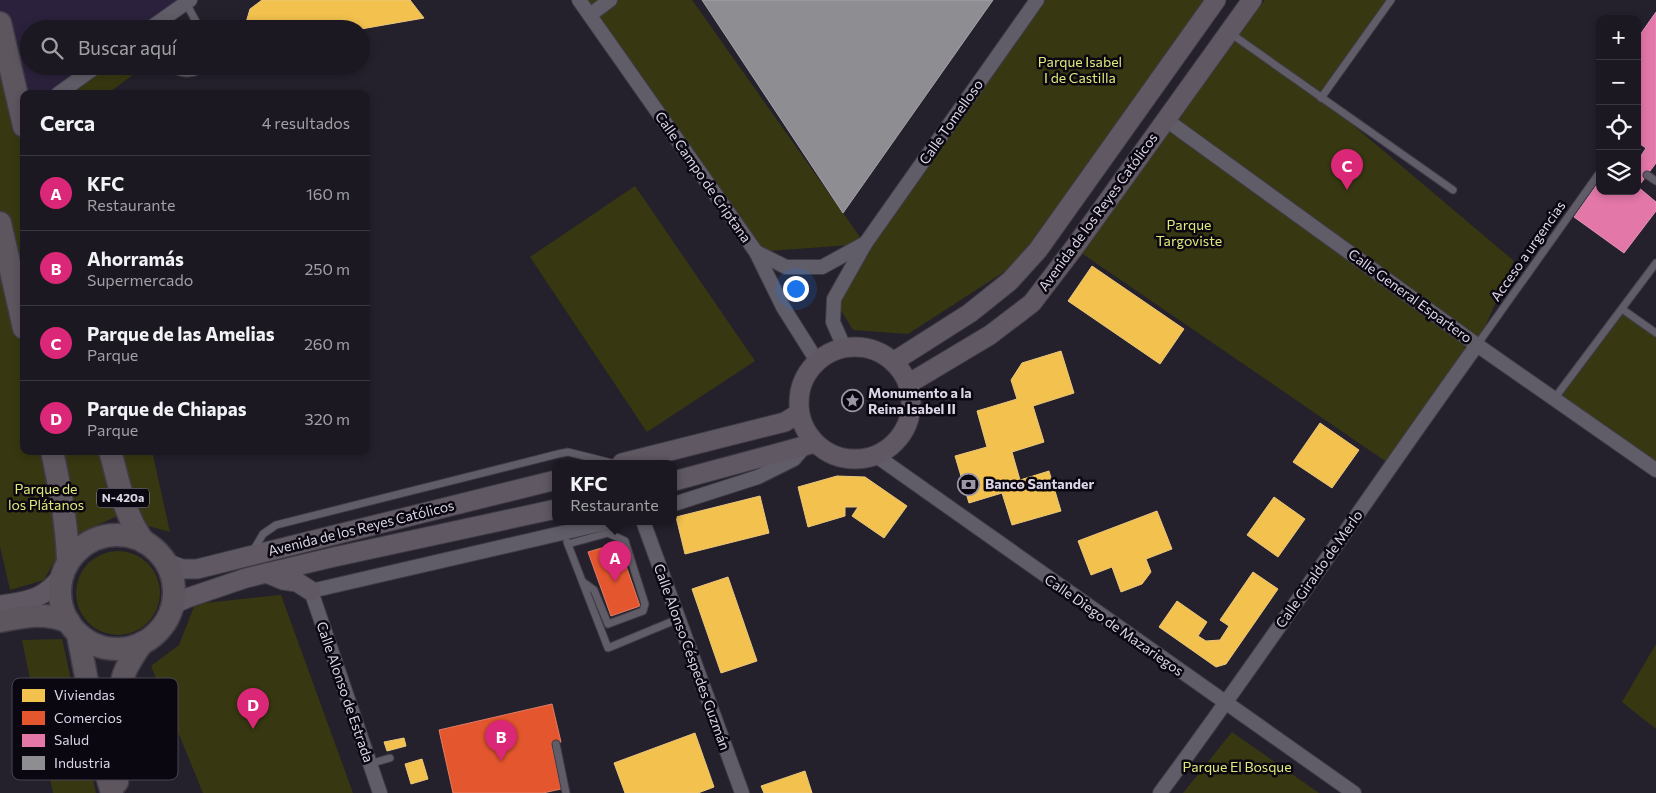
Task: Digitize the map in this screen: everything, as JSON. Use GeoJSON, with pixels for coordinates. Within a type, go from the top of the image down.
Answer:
{"type":"FeatureCollection","features":[{"type":"Feature","properties":{"kind":"highway"},"geometry":{"type":"LineString","coordinates":[[0,24],[20,108]]}},
{"type":"Feature","properties":{"kind":"highway"},"geometry":{"type":"LineString","coordinates":[[0,223],[20,310]]}},
{"type":"Feature","properties":{"kind":"highway"},"geometry":{"type":"LineString","coordinates":[[53,455],[66,522],[64,569],[59,591],[60,603],[73,628],[84,678]]}},
{"type":"Feature","properties":{"kind":"highway","name":"N-420a"},"geometry":{"type":"LineString","coordinates":[[111,455],[128,516],[136,532],[144,542],[158,552],[166,563],[174,585],[169,617],[164,626],[154,636],[142,643],[124,672],[123,678]]}},
{"type":"Feature","properties":{"kind":"highway","name":"N-420a"},"geometry":{"type":"LineString","coordinates":[[64,569],[89,543],[105,535],[120,534],[144,542]]}},
{"type":"Feature","properties":{"kind":"highway"},"geometry":{"type":"LineString","coordinates":[[0,621],[35,614],[58,617],[92,644],[102,649],[119,650],[131,648],[142,643]]}},
{"type":"Feature","properties":{"kind":"highway"},"geometry":{"type":"LineString","coordinates":[[108,780],[112,793]]}},
{"type":"Feature","properties":{"kind":"highway","name":"N-420a"},"geometry":{"type":"LineString","coordinates":[[118,780],[118,793]]}},
{"type":"Feature","properties":{"kind":"main road","name":"Avenida de los Reyes Católicos"},"geometry":{"type":"LineString","coordinates":[[894,362],[970,313],[1010,281],[1038,250],[1216,0]]}},
{"type":"Feature","properties":{"kind":"main road","name":"Avenida de los Reyes Católicos"},"geometry":{"type":"LineString","coordinates":[[908,384],[990,336],[1032,303],[1074,248],[1252,0]]}},
{"type":"Feature","properties":{"kind":"main road"},"geometry":{"type":"LineString","coordinates":[[677,480],[811,444],[836,456],[854,459],[875,455],[896,440],[910,415],[911,400],[908,384],[894,362],[875,350],[864,347],[844,347],[817,361],[806,374],[800,390],[799,413],[811,444]]}},
{"type":"Feature","properties":{"kind":"main road"},"geometry":{"type":"LineString","coordinates":[[634,460],[785,422],[799,413]]}},
{"type":"Feature","properties":{"kind":"main road","name":"Avenida de los Reyes Católicos"},"geometry":{"type":"LineString","coordinates":[[166,563],[182,570],[197,569],[552,481]]}},
{"type":"Feature","properties":{"kind":"main road","name":"Avenida de los Reyes Católicos"},"geometry":{"type":"LineString","coordinates":[[171,609],[178,602],[190,596],[246,578],[552,510]]}},
{"type":"Feature","properties":{"kind":"main road"},"geometry":{"type":"LineString","coordinates":[[0,605],[27,601],[40,596],[52,588],[64,569]]}},
{"type":"Feature","properties":{"kind":"main road"},"geometry":{"type":"LineString","coordinates":[[266,573],[283,580],[297,582],[311,592]]}},
{"type":"Feature","properties":{"kind":"street","name":"Calle Campo de Criptana"},"geometry":{"type":"LineString","coordinates":[[579,0],[756,252],[783,306],[817,361]]}},
{"type":"Feature","properties":{"kind":"street"},"geometry":{"type":"LineString","coordinates":[[590,15],[610,0]]}},
{"type":"Feature","properties":{"kind":"street","name":"Calle Tomelloso"},"geometry":{"type":"LineString","coordinates":[[844,347],[833,322],[834,299],[865,244],[1038,0]]}},
{"type":"Feature","properties":{"kind":"street"},"geometry":{"type":"LineString","coordinates":[[164,20],[188,1]]}},
{"type":"Feature","properties":{"kind":"street"},"geometry":{"type":"LineString","coordinates":[[64,90],[84,75]]}},
{"type":"Feature","properties":{"kind":"street","name":"Calle General Espartero"},"geometry":{"type":"LineString","coordinates":[[1165,119],[1477,344],[1656,470]]}},
{"type":"Feature","properties":{"kind":"street","name":"Calle Tomelloso"},"geometry":{"type":"LineString","coordinates":[[756,252],[786,267],[822,267],[865,244]]}},
{"type":"Feature","properties":{"kind":"street","name":"Calle Giraldo de Merlo"},"geometry":{"type":"LineString","coordinates":[[1160,793],[1226,704],[1477,344]]}},
{"type":"Feature","properties":{"kind":"street"},"geometry":{"type":"LineString","coordinates":[[677,503],[758,477],[794,459],[811,444]]}},
{"type":"Feature","properties":{"kind":"street","name":"Calle Diego de Mazariegos"},"geometry":{"type":"LineString","coordinates":[[875,455],[1354,793]]}},
{"type":"Feature","properties":{"kind":"street"},"geometry":{"type":"LineString","coordinates":[[311,592],[566,538],[603,525]]}},
{"type":"Feature","properties":{"kind":"street","name":"Calle Alonso Céspedes Guzmán"},"geometry":{"type":"LineString","coordinates":[[644,525],[742,793]]}},
{"type":"Feature","properties":{"kind":"street","name":"Calle Alonso de Estrada"},"geometry":{"type":"LineString","coordinates":[[311,592],[380,793]]}},
{"type":"Feature","properties":{"kind":"lane"},"geometry":{"type":"LineString","coordinates":[[1321,98],[1391,0]]}},
{"type":"Feature","properties":{"kind":"lane"},"geometry":{"type":"LineString","coordinates":[[188,1],[196,20]]}},
{"type":"Feature","properties":{"kind":"lane"},"geometry":{"type":"LineString","coordinates":[[1229,33],[1453,190]]}},
{"type":"Feature","properties":{"kind":"lane"},"geometry":{"type":"LineString","coordinates":[[1647,175],[1656,181]]}},
{"type":"Feature","properties":{"kind":"lane","name":"Acceso a urgencias"},"geometry":{"type":"LineString","coordinates":[[1477,344],[1596,178]]}},
{"type":"Feature","properties":{"kind":"lane"},"geometry":{"type":"LineString","coordinates":[[1554,399],[1656,262]]}},
{"type":"Feature","properties":{"kind":"lane"},"geometry":{"type":"LineString","coordinates":[[1622,309],[1656,333]]}},
{"type":"Feature","properties":{"kind":"lane"},"geometry":{"type":"LineString","coordinates":[[251,555],[263,534],[276,524],[568,452],[600,460]]}},
{"type":"Feature","properties":{"kind":"lane"},"geometry":{"type":"LineString","coordinates":[[583,582],[594,590],[608,624],[643,611],[645,604],[625,541],[608,533],[566,538],[608,648],[678,619]]}},
{"type":"Feature","properties":{"kind":"lane"},"geometry":{"type":"LineString","coordinates":[[556,744],[566,793]]}},
{"type":"Feature","properties":{"kind":"lane"},"geometry":{"type":"LineString","coordinates":[[369,764],[390,758]]}},
{"type":"Feature","properties":{"kind":"shaded area"},"geometry":{"type":"Polygon","coordinates":[[[0,0],[185,0],[157,20],[20,20],[20,75],[82,75],[62,90],[23,90],[0,23],[0,0]]]}},
{"type":"Feature","properties":{"kind":"green space"},"geometry":{"type":"Polygon","coordinates":[[[583,0],[692,0],[865,244],[756,252],[583,0]]]}},
{"type":"Feature","properties":{"kind":"green space","name":"Parque Isabel I de Castilla"},"geometry":{"type":"Polygon","coordinates":[[[1044,0],[1216,0],[1038,250],[908,334],[853,330],[834,299],[1044,0]]]}},
{"type":"Feature","properties":{"kind":"green space","name":"Parque Targoviste"},"geometry":{"type":"Polygon","coordinates":[[[1265,0],[1391,0],[1321,98],[1514,261],[1477,345],[1391,465],[1074,248],[1165,119],[1265,0]]]}},
{"type":"Feature","properties":{"kind":"green space","name":"Parque de los Plátanos"},"geometry":{"type":"Polygon","coordinates":[[[0,33],[20,104],[20,455],[153,455],[170,532],[115,517],[67,539],[44,580],[10,590],[0,546],[0,33]]]}},
{"type":"Feature","properties":{"kind":"green space"},"geometry":{"type":"Polygon","coordinates":[[[84,75],[133,75],[112,90],[64,90],[84,75]]]}},
{"type":"Feature","properties":{"kind":"green space"},"geometry":{"type":"Polygon","coordinates":[[[635,186],[755,361],[647,432],[530,257],[635,186]]]}},
{"type":"Feature","properties":{"kind":"green space"},"geometry":{"type":"Polygon","coordinates":[[[1622,309],[1656,334],[1656,470],[1554,399],[1622,309]]]}},
{"type":"Feature","properties":{"kind":"green space"},"geometry":{"type":"Polygon","coordinates":[[[118,551],[134,554],[148,563],[157,577],[160,593],[157,609],[148,623],[134,632],[118,635],[102,632],[88,623],[79,609],[76,593],[79,577],[88,563],[102,554],[118,551]]]}},
{"type":"Feature","properties":{"kind":"green space"},"geometry":{"type":"Polygon","coordinates":[[[281,595],[353,793],[203,793],[178,732],[178,678],[156,678],[151,666],[179,645],[195,604],[281,595]]]}},
{"type":"Feature","properties":{"kind":"green space"},"geometry":{"type":"Polygon","coordinates":[[[62,639],[71,678],[30,678],[22,640],[62,639]]]}},
{"type":"Feature","properties":{"kind":"green space"},"geometry":{"type":"Polygon","coordinates":[[[1656,644],[1656,729],[1622,702],[1656,644]]]}},
{"type":"Feature","properties":{"kind":"green space","name":"Parque El Bosque"},"geometry":{"type":"Polygon","coordinates":[[[1232,732],[1319,793],[1183,793],[1232,732]]]}},
{"type":"Feature","properties":{"kind":"green space"},"geometry":{"type":"Polygon","coordinates":[[[50,780],[93,780],[96,793],[53,793],[50,780]]]}},
{"type":"Feature","properties":{"kind":"building: Viviendas"},"geometry":{"type":"Polygon","coordinates":[[[262,0],[410,0],[424,18],[370,27],[370,20],[247,20],[250,9],[262,0]]]}},
{"type":"Feature","properties":{"kind":"building: Viviendas"},"geometry":{"type":"Polygon","coordinates":[[[1092,266],[1184,329],[1160,364],[1068,301],[1092,266]]]}},
{"type":"Feature","properties":{"kind":"building: Viviendas"},"geometry":{"type":"Polygon","coordinates":[[[1061,351],[1074,393],[1033,406],[1044,442],[1012,452],[1020,480],[1049,471],[1061,511],[1012,525],[1002,493],[969,503],[955,456],[987,447],[977,411],[1017,399],[1011,380],[1022,363],[1061,351]]]}},
{"type":"Feature","properties":{"kind":"building: Viviendas"},"geometry":{"type":"Polygon","coordinates":[[[1320,423],[1359,450],[1332,488],[1293,462],[1320,423]]]}},
{"type":"Feature","properties":{"kind":"building: Viviendas"},"geometry":{"type":"Polygon","coordinates":[[[837,476],[865,477],[907,506],[884,538],[852,516],[858,507],[845,507],[845,516],[808,527],[798,487],[837,476]]]}},
{"type":"Feature","properties":{"kind":"building: Viviendas"},"geometry":{"type":"Polygon","coordinates":[[[760,496],[769,533],[685,554],[677,517],[760,496]]]}},
{"type":"Feature","properties":{"kind":"building: Viviendas"},"geometry":{"type":"Polygon","coordinates":[[[1274,497],[1305,519],[1278,557],[1247,535],[1274,497]]]}},
{"type":"Feature","properties":{"kind":"building: Viviendas"},"geometry":{"type":"Polygon","coordinates":[[[1157,511],[1172,549],[1146,559],[1151,572],[1142,584],[1121,592],[1112,567],[1091,575],[1078,541],[1157,511]]]}},
{"type":"Feature","properties":{"kind":"building: Viviendas"},"geometry":{"type":"Polygon","coordinates":[[[1253,572],[1278,589],[1226,664],[1216,667],[1159,627],[1177,601],[1207,622],[1198,636],[1206,641],[1220,640],[1229,626],[1220,620],[1253,572]]]}},
{"type":"Feature","properties":{"kind":"building: Viviendas"},"geometry":{"type":"Polygon","coordinates":[[[728,577],[757,661],[721,673],[692,589],[728,577]]]}},
{"type":"Feature","properties":{"kind":"building: Viviendas"},"geometry":{"type":"Polygon","coordinates":[[[695,733],[714,787],[698,793],[625,793],[614,763],[695,733]]]}},
{"type":"Feature","properties":{"kind":"building: Viviendas"},"geometry":{"type":"Polygon","coordinates":[[[404,738],[406,746],[387,751],[384,742],[404,738]]]}},
{"type":"Feature","properties":{"kind":"building: Viviendas"},"geometry":{"type":"Polygon","coordinates":[[[422,759],[428,779],[411,784],[405,764],[422,759]]]}},
{"type":"Feature","properties":{"kind":"building: Viviendas"},"geometry":{"type":"Polygon","coordinates":[[[805,771],[812,793],[764,793],[761,786],[805,771]]]}},
{"type":"Feature","properties":{"kind":"building: Comercios"},"geometry":{"type":"Polygon","coordinates":[[[605,547],[609,559],[622,554],[640,606],[611,616],[588,552],[605,547]]]}},
{"type":"Feature","properties":{"kind":"building: Comercios"},"geometry":{"type":"Polygon","coordinates":[[[552,704],[561,742],[552,745],[561,789],[543,793],[453,793],[439,730],[552,704]]]}},
{"type":"Feature","properties":{"kind":"building: Salud"},"geometry":{"type":"Polygon","coordinates":[[[1656,12],[1656,163],[1641,183],[1641,156],[1646,148],[1641,145],[1641,33],[1656,12]]]}},
{"type":"Feature","properties":{"kind":"building: Salud"},"geometry":{"type":"Polygon","coordinates":[[[1596,186],[1596,195],[1641,195],[1641,190],[1656,202],[1656,211],[1624,253],[1574,217],[1596,186]]]}},
{"type":"Feature","properties":{"kind":"building: Industria"},"geometry":{"type":"Polygon","coordinates":[[[702,0],[993,0],[843,213],[702,0]]]}},
{"type":"Feature","properties":{"kind":"place","name":"Parque de las Amelias"},"geometry":{"type":"Point","coordinates":[1347,190]}},
{"type":"Feature","properties":{"kind":"place","name":"Monumento a la Reina Isabel II"},"geometry":{"type":"Point","coordinates":[852,401]}},
{"type":"Feature","properties":{"kind":"place","name":"Banco Santander"},"geometry":{"type":"Point","coordinates":[969,484]}},
{"type":"Feature","properties":{"kind":"place","name":"KFC"},"geometry":{"type":"Point","coordinates":[615,582]}},
{"type":"Feature","properties":{"kind":"place","name":"Parque de Chiapas"},"geometry":{"type":"Point","coordinates":[253,729]}},
{"type":"Feature","properties":{"kind":"place","name":"Ahorramás"},"geometry":{"type":"Point","coordinates":[501,761]}}]}
